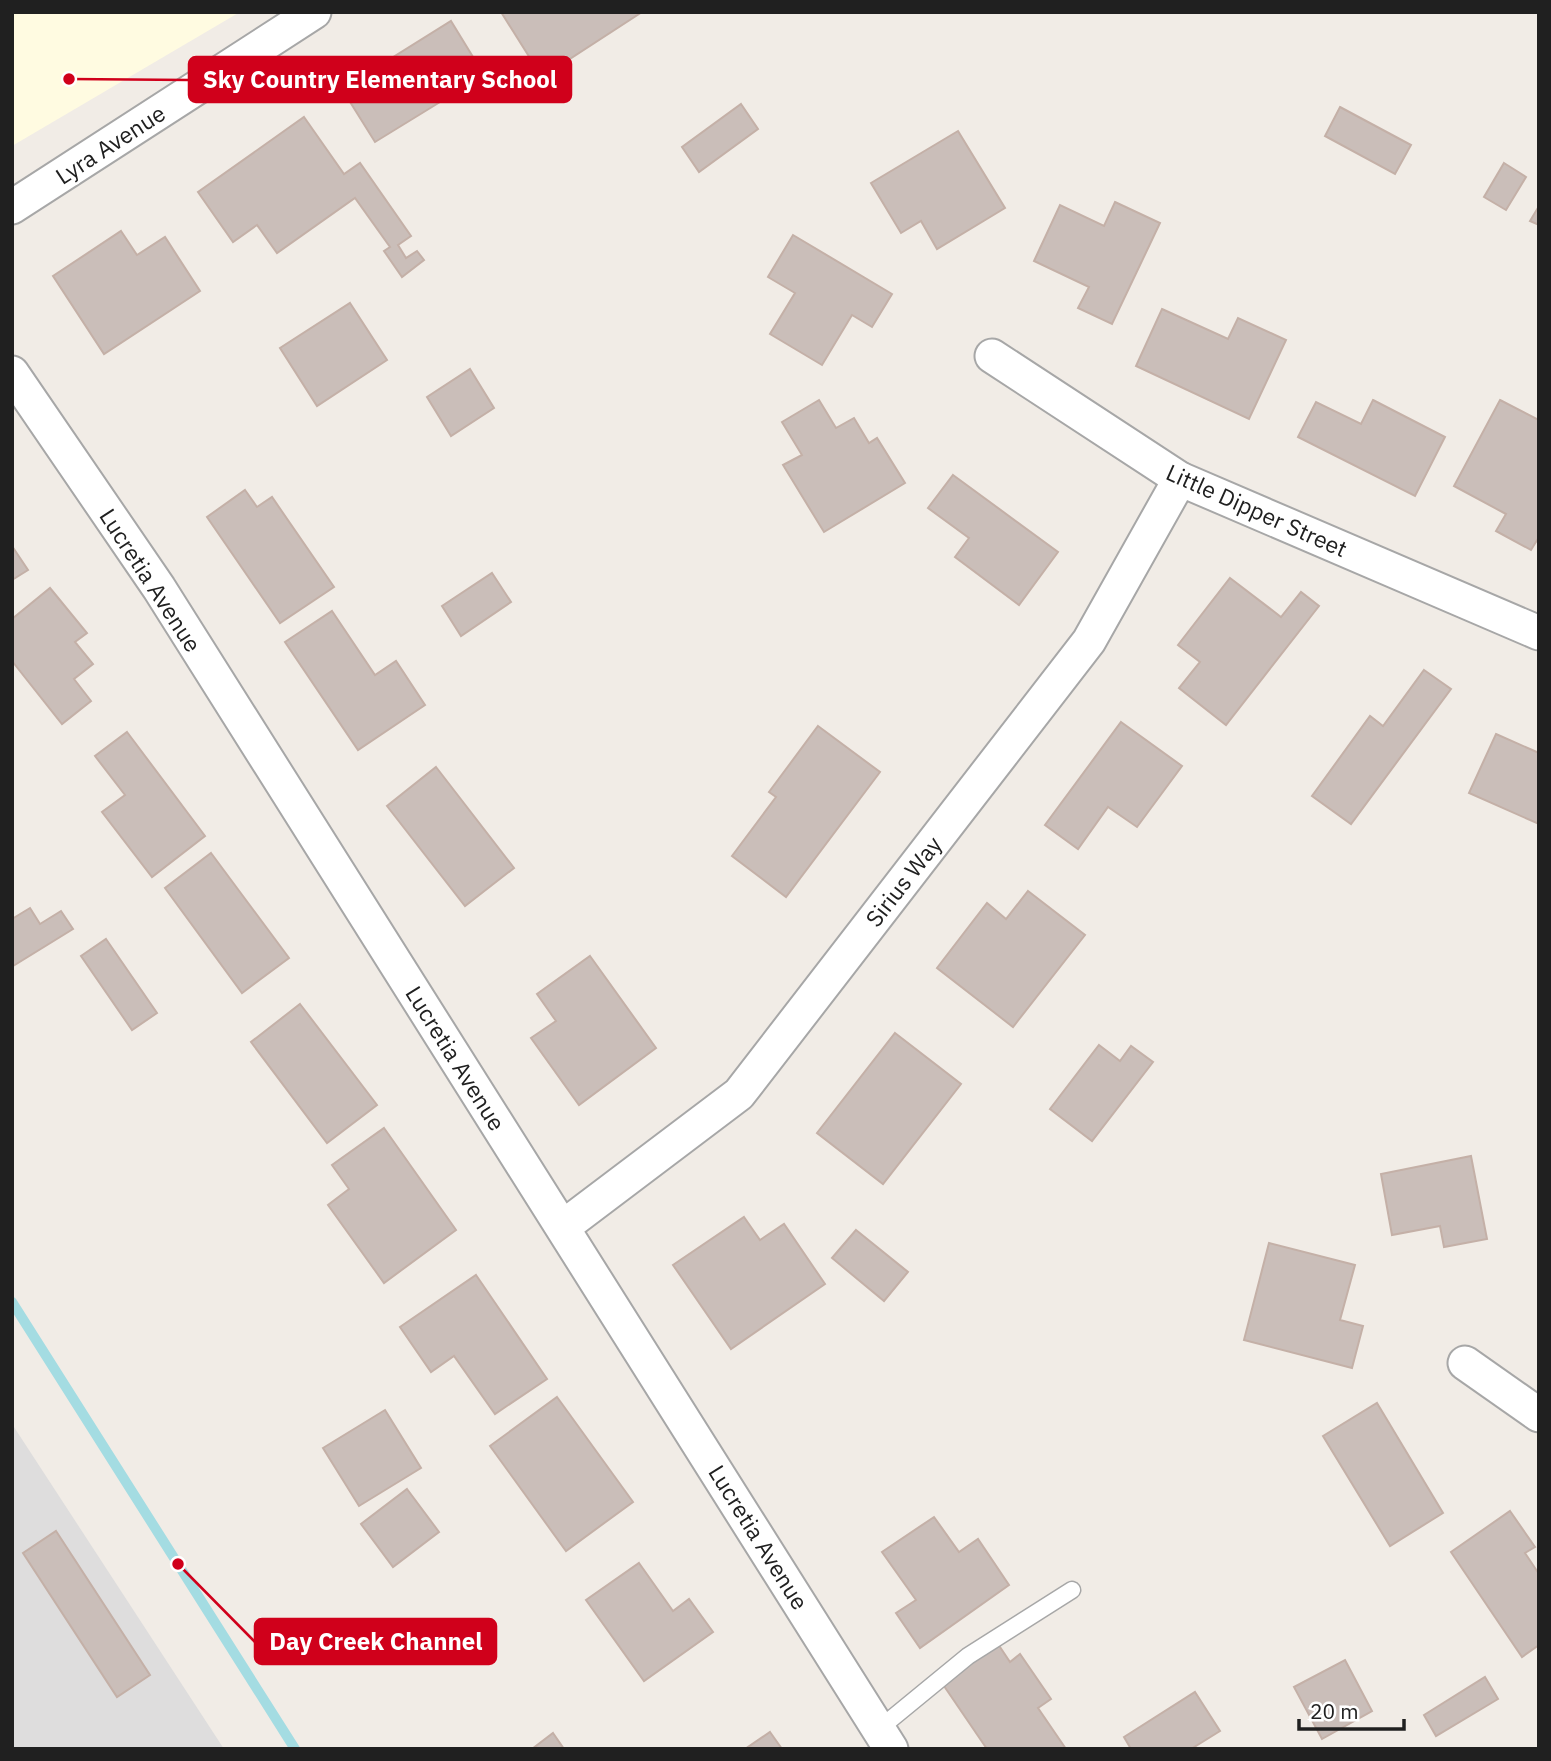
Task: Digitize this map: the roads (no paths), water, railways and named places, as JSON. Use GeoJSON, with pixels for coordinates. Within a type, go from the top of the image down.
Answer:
{"type":"FeatureCollection","features":[{"type":"Feature","properties":{"kind":"street","name":"Lyra Avenue"},"geometry":{"type":"LineString","coordinates":[[12,207],[314,12]]}},
{"type":"Feature","properties":{"kind":"street","name":"Little Dipper Street"},"geometry":{"type":"LineString","coordinates":[[992,356],[1180,479],[1539,633]]}},
{"type":"Feature","properties":{"kind":"street","name":"Lucretia Avenue"},"geometry":{"type":"LineString","coordinates":[[12,373],[159,588],[885,1739]]}},
{"type":"Feature","properties":{"kind":"street","name":"Sirius Way"},"geometry":{"type":"LineString","coordinates":[[564,1227],[739,1094],[1089,641],[1180,479]]}},
{"type":"Feature","properties":{"kind":"street"},"geometry":{"type":"LineString","coordinates":[[1465,1363],[1539,1415]]}},
{"type":"Feature","properties":{"kind":"lane"},"geometry":{"type":"LineString","coordinates":[[885,1739],[968,1656],[1072,1590]]}},
{"type":"Feature","properties":{"kind":"waterway"},"geometry":{"type":"LineString","coordinates":[[12,1302],[295,1749]]}},
{"type":"Feature","properties":{"kind":"place","name":"Sky Country Elementary School"},"geometry":{"type":"Point","coordinates":[69,79]}},
{"type":"Feature","properties":{"kind":"place","name":"Day Creek Channel"},"geometry":{"type":"Point","coordinates":[178,1564]}}]}
